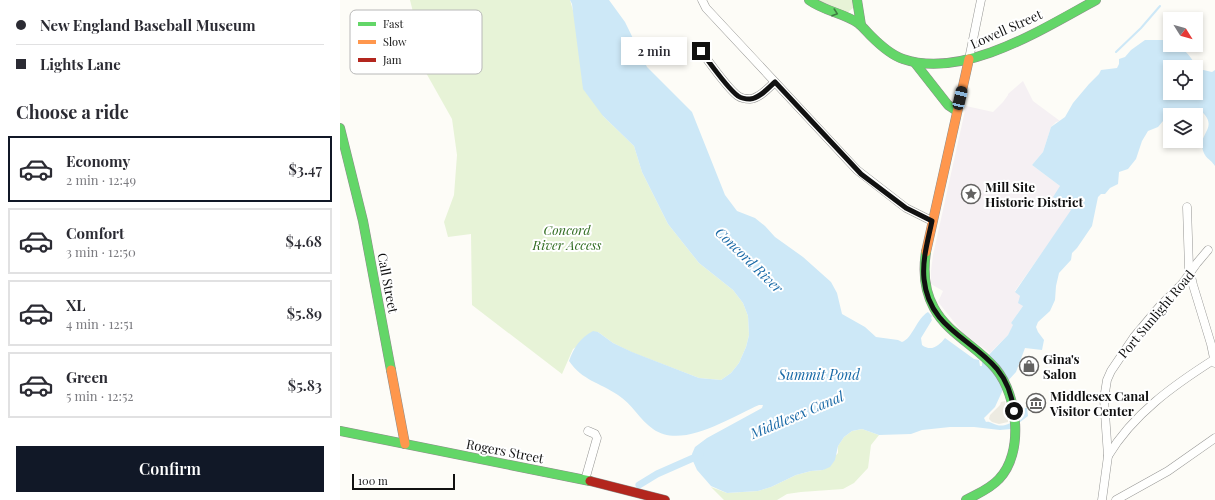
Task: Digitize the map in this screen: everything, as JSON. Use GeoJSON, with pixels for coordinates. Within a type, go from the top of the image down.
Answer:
{"type":"FeatureCollection","features":[{"type":"Feature","properties":{"kind":"main road"},"geometry":{"type":"LineString","coordinates":[[809,0],[820,7],[848,17],[861,24],[873,39],[885,48],[899,57],[915,63],[948,105],[957,111]]}},
{"type":"Feature","properties":{"kind":"main road"},"geometry":{"type":"LineString","coordinates":[[857,0],[861,24]]}},
{"type":"Feature","properties":{"kind":"main road","name":"Lowell Street"},"geometry":{"type":"LineString","coordinates":[[915,63],[929,65],[968,60],[1004,47],[1096,0]]}},
{"type":"Feature","properties":{"kind":"main road"},"geometry":{"type":"LineString","coordinates":[[966,500],[993,485],[1004,474],[1012,451],[1015,423],[1013,404],[1006,384],[997,370],[985,358],[946,326],[936,312],[928,296],[924,280],[924,265],[932,221],[968,60]]}},
{"type":"Feature","properties":{"kind":"main road","name":"Call Street"},"geometry":{"type":"LineString","coordinates":[[340,128],[363,221],[405,444]]}},
{"type":"Feature","properties":{"kind":"main road","name":"Rogers Street"},"geometry":{"type":"LineString","coordinates":[[340,431],[585,480],[665,500]]}},
{"type":"Feature","properties":{"kind":"street"},"geometry":{"type":"LineString","coordinates":[[702,0],[706,8],[861,174],[906,208],[932,221]]}},
{"type":"Feature","properties":{"kind":"street"},"geometry":{"type":"LineString","coordinates":[[968,60],[981,0]]}},
{"type":"Feature","properties":{"kind":"street"},"geometry":{"type":"LineString","coordinates":[[701,51],[729,86],[742,98],[755,98],[775,82]]}},
{"type":"Feature","properties":{"kind":"street"},"geometry":{"type":"LineString","coordinates":[[1102,500],[1108,456],[1122,434],[1156,401],[1215,360],[1190,274],[1187,249],[1187,207]]}},
{"type":"Feature","properties":{"kind":"street","name":"Port Sunlight Road"},"geometry":{"type":"LineString","coordinates":[[1108,456],[1104,404],[1108,380],[1116,362],[1134,337],[1160,306],[1180,287],[1208,250]]}},
{"type":"Feature","properties":{"kind":"street"},"geometry":{"type":"LineString","coordinates":[[585,480],[596,438],[595,434],[588,431]]}},
{"type":"Feature","properties":{"kind":"street"},"geometry":{"type":"LineString","coordinates":[[1116,500],[1175,467],[1215,438]]}},
{"type":"Feature","properties":{"kind":"shaded area"},"geometry":{"type":"Polygon","coordinates":[[[1023,81],[1033,101],[1060,121],[1056,122],[1051,127],[1043,152],[1032,165],[1060,186],[1072,210],[1015,291],[1020,296],[1023,306],[1011,323],[1014,325],[1008,335],[990,353],[963,333],[938,302],[943,291],[931,284],[931,271],[933,255],[966,106],[993,112],[1003,102],[1008,94],[1023,81]]]}},
{"type":"Feature","properties":{"kind":"shaded area"},"geometry":{"type":"Polygon","coordinates":[[[1005,401],[1008,422],[999,424],[992,422],[989,419],[990,415],[1001,402],[1005,401]]]}},
{"type":"Feature","properties":{"kind":"green space","name":"Concord River Access"},"geometry":{"type":"Polygon","coordinates":[[[410,0],[570,0],[603,116],[634,146],[642,172],[668,224],[699,263],[733,290],[743,303],[748,316],[749,335],[746,347],[739,363],[731,373],[721,380],[699,378],[631,352],[613,343],[598,332],[573,349],[562,374],[472,305],[471,234],[448,237],[444,222],[454,195],[457,155],[452,119],[427,74],[482,74],[482,10],[412,10],[410,0]]]}},
{"type":"Feature","properties":{"kind":"green space"},"geometry":{"type":"Polygon","coordinates":[[[809,0],[857,0],[854,7],[847,13],[809,0]]]}},
{"type":"Feature","properties":{"kind":"green space"},"geometry":{"type":"Polygon","coordinates":[[[862,429],[879,435],[871,445],[868,468],[854,483],[843,489],[787,494],[777,500],[724,500],[711,487],[727,493],[758,491],[771,487],[796,475],[811,471],[823,470],[838,453],[838,446],[844,437],[852,431],[862,429]]]}},
{"type":"Feature","properties":{"kind":"water"},"geometry":{"type":"Polygon","coordinates":[[[570,0],[609,0],[625,22],[647,67],[692,112],[725,195],[737,211],[755,218],[775,237],[803,257],[831,282],[837,293],[842,314],[865,327],[876,337],[898,340],[902,342],[909,337],[924,315],[928,312],[932,316],[932,320],[921,338],[922,345],[932,348],[945,338],[974,359],[979,360],[980,366],[982,366],[982,362],[1008,335],[1013,325],[1011,323],[1023,306],[1018,303],[1020,296],[1015,292],[1071,210],[1053,197],[1060,186],[1032,165],[1043,152],[1051,127],[1065,117],[1073,103],[1101,70],[1117,68],[1119,59],[1125,57],[1131,50],[1145,40],[1163,40],[1163,52],[1186,52],[1192,60],[1163,60],[1163,100],[1203,100],[1203,70],[1212,72],[1215,70],[1215,166],[1206,156],[1202,148],[1203,138],[1209,124],[1203,113],[1203,108],[1163,108],[1163,121],[1158,127],[1148,131],[1142,141],[1136,159],[1128,169],[1119,172],[1118,184],[1110,188],[1105,194],[1101,194],[1098,197],[1092,226],[1072,253],[1071,260],[1059,273],[1055,300],[1050,311],[1038,322],[1036,327],[1044,340],[1042,350],[1025,348],[1016,372],[1006,383],[995,407],[984,418],[986,422],[1001,426],[1014,421],[1025,408],[1027,408],[1028,416],[1011,429],[1000,430],[974,427],[950,427],[922,430],[911,434],[879,435],[862,429],[852,431],[844,437],[838,446],[835,460],[830,467],[823,470],[811,471],[796,475],[771,487],[758,491],[727,493],[711,486],[697,470],[692,459],[692,454],[695,447],[707,438],[762,408],[763,405],[759,405],[721,423],[692,434],[678,436],[665,434],[653,429],[628,403],[580,373],[569,361],[578,343],[593,331],[598,332],[613,343],[632,352],[699,378],[721,380],[731,373],[739,363],[746,347],[749,335],[748,316],[743,303],[733,290],[699,263],[668,224],[642,172],[634,146],[603,116],[583,89],[572,4],[570,0]]]}},
{"type":"Feature","properties":{"kind":"waterway"},"geometry":{"type":"LineString","coordinates":[[1116,52],[1141,28],[1160,6]]}},
{"type":"Feature","properties":{"kind":"waterway","name":"Middlesex Canal"},"geometry":{"type":"LineString","coordinates":[[639,485],[657,474],[700,455]]}},
{"type":"Feature","properties":{"kind":"traffic: fast"},"geometry":{"type":"LineString","coordinates":[[809,0],[821,7],[858,23],[878,43],[894,55],[903,59],[927,64],[952,63],[977,57],[1003,48],[1028,37],[1096,0]]}},
{"type":"Feature","properties":{"kind":"traffic: fast"},"geometry":{"type":"LineString","coordinates":[[857,0],[861,25]]}},
{"type":"Feature","properties":{"kind":"traffic: fast"},"geometry":{"type":"LineString","coordinates":[[915,63],[948,105],[957,111]]}},
{"type":"Feature","properties":{"kind":"traffic: fast"},"geometry":{"type":"LineString","coordinates":[[340,128],[363,221],[391,370]]}},
{"type":"Feature","properties":{"kind":"traffic: fast"},"geometry":{"type":"LineString","coordinates":[[926,252],[925,280],[928,294],[934,308],[955,333],[980,353],[996,369],[1009,394],[1013,409],[1015,440],[1012,455],[1007,468],[992,486],[966,500]]}},
{"type":"Feature","properties":{"kind":"traffic: fast"},"geometry":{"type":"LineString","coordinates":[[340,431],[590,481]]}},
{"type":"Feature","properties":{"kind":"traffic: slow"},"geometry":{"type":"LineString","coordinates":[[926,252],[969,59]]}},
{"type":"Feature","properties":{"kind":"traffic: slow"},"geometry":{"type":"LineString","coordinates":[[391,370],[405,444]]}},
{"type":"Feature","properties":{"kind":"traffic: jam"},"geometry":{"type":"LineString","coordinates":[[590,481],[665,500]]}},
{"type":"Feature","properties":{"kind":"place","name":"Mill Site Historic District"},"geometry":{"type":"Point","coordinates":[971,194]}},
{"type":"Feature","properties":{"kind":"place","name":"Gina's Salon"},"geometry":{"type":"Point","coordinates":[1029,366]}},
{"type":"Feature","properties":{"kind":"place","name":"Middlesex Canal Visitor Center"},"geometry":{"type":"Point","coordinates":[1036,403]}},
{"type":"Feature","properties":{"kind":"route"},"geometry":{"type":"LineString","coordinates":[[701,51],[729,86],[742,98],[755,98],[775,82],[861,174],[906,208],[919,216],[932,221],[925,255],[924,271],[926,290],[929,299],[938,316],[946,326],[988,360],[997,370],[1009,391],[1014,411]]}},
{"type":"Feature","properties":{"kind":"water label","name":"Concord River"},"geometry":{"type":"Point","coordinates":[749,260]}},
{"type":"Feature","properties":{"kind":"water label","name":"Summit Pond"},"geometry":{"type":"Point","coordinates":[819,375]}}]}
